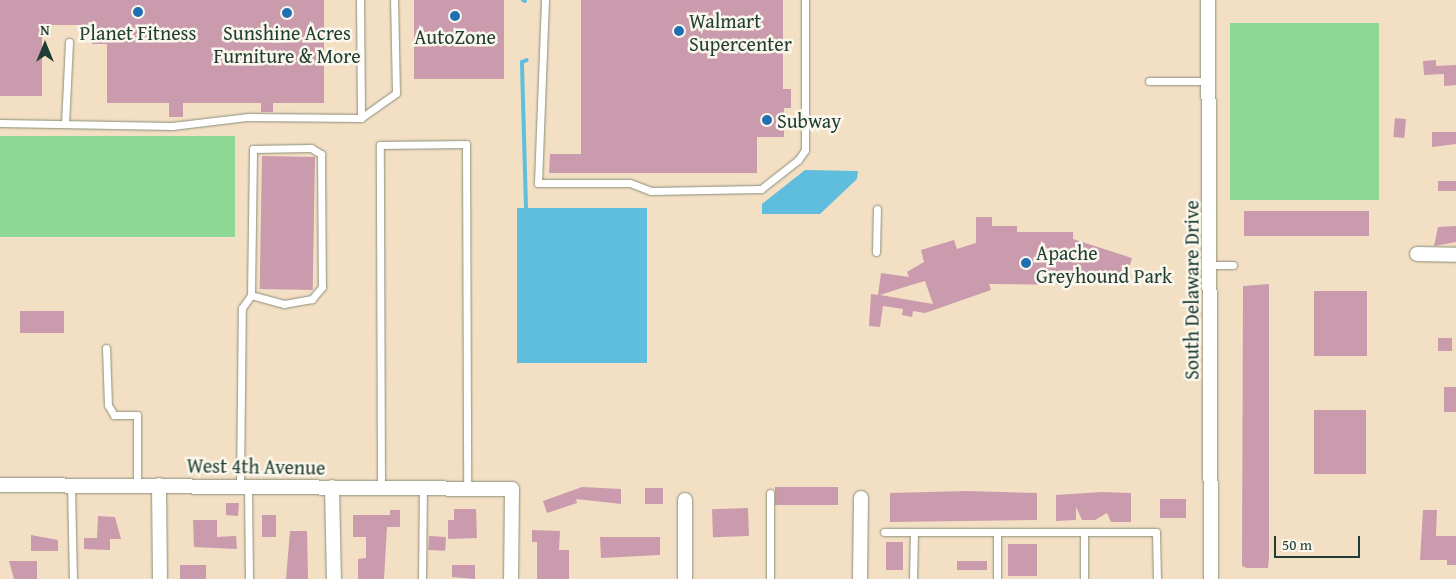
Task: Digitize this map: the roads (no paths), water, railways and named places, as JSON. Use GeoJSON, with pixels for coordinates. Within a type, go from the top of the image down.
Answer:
{"type":"FeatureCollection","features":[{"type":"Feature","properties":{"kind":"street","name":"South Delaware Drive"},"geometry":{"type":"LineString","coordinates":[[1208,0],[1211,579]]}},
{"type":"Feature","properties":{"kind":"street"},"geometry":{"type":"LineString","coordinates":[[1417,254],[1456,255]]}},
{"type":"Feature","properties":{"kind":"street","name":"West 4th Avenue"},"geometry":{"type":"LineString","coordinates":[[0,485],[512,489],[511,579]]}},
{"type":"Feature","properties":{"kind":"street"},"geometry":{"type":"LineString","coordinates":[[159,485],[160,579]]}},
{"type":"Feature","properties":{"kind":"street"},"geometry":{"type":"LineString","coordinates":[[332,487],[334,579]]}},
{"type":"Feature","properties":{"kind":"street"},"geometry":{"type":"LineString","coordinates":[[860,579],[861,498]]}},
{"type":"Feature","properties":{"kind":"street"},"geometry":{"type":"LineString","coordinates":[[685,500],[685,579]]}},
{"type":"Feature","properties":{"kind":"lane"},"geometry":{"type":"LineString","coordinates":[[360,0],[361,118]]}},
{"type":"Feature","properties":{"kind":"lane"},"geometry":{"type":"LineString","coordinates":[[0,123],[172,126],[248,117],[361,118],[396,93],[394,0]]}},
{"type":"Feature","properties":{"kind":"lane"},"geometry":{"type":"LineString","coordinates":[[545,0],[538,182],[630,183],[651,191],[761,189],[798,160],[804,150],[805,0]]}},
{"type":"Feature","properties":{"kind":"lane"},"geometry":{"type":"LineString","coordinates":[[65,124],[69,42]]}},
{"type":"Feature","properties":{"kind":"lane"},"geometry":{"type":"LineString","coordinates":[[1149,81],[1208,81]]}},
{"type":"Feature","properties":{"kind":"lane"},"geometry":{"type":"LineString","coordinates":[[381,487],[380,145],[466,144],[467,488]]}},
{"type":"Feature","properties":{"kind":"lane"},"geometry":{"type":"LineString","coordinates":[[248,579],[244,486],[242,308],[251,295],[253,149],[311,148],[321,154],[322,287],[312,300],[284,304],[251,295]]}},
{"type":"Feature","properties":{"kind":"lane"},"geometry":{"type":"LineString","coordinates":[[876,252],[877,209]]}},
{"type":"Feature","properties":{"kind":"lane"},"geometry":{"type":"LineString","coordinates":[[1210,265],[1233,265]]}},
{"type":"Feature","properties":{"kind":"lane"},"geometry":{"type":"LineString","coordinates":[[106,348],[108,405],[114,415],[137,415],[137,485]]}},
{"type":"Feature","properties":{"kind":"lane"},"geometry":{"type":"LineString","coordinates":[[71,486],[73,579]]}},
{"type":"Feature","properties":{"kind":"lane"},"geometry":{"type":"LineString","coordinates":[[422,579],[423,488]]}},
{"type":"Feature","properties":{"kind":"lane"},"geometry":{"type":"LineString","coordinates":[[770,493],[770,579]]}},
{"type":"Feature","properties":{"kind":"lane"},"geometry":{"type":"LineString","coordinates":[[884,532],[1156,532],[1157,579]]}},
{"type":"Feature","properties":{"kind":"lane"},"geometry":{"type":"LineString","coordinates":[[914,532],[914,579]]}},
{"type":"Feature","properties":{"kind":"lane"},"geometry":{"type":"LineString","coordinates":[[997,532],[997,579]]}},
{"type":"Feature","properties":{"kind":"lane"},"geometry":{"type":"LineString","coordinates":[[1084,532],[1084,579]]}},
{"type":"Feature","properties":{"kind":"water"},"geometry":{"type":"Polygon","coordinates":[[[805,170],[858,171],[857,179],[820,214],[762,214],[762,204],[805,170]]]}},
{"type":"Feature","properties":{"kind":"water"},"geometry":{"type":"Polygon","coordinates":[[[517,208],[647,208],[647,363],[517,363],[517,208]]]}},
{"type":"Feature","properties":{"kind":"waterway"},"geometry":{"type":"LineString","coordinates":[[526,208],[522,62],[527,60]]}},
{"type":"Feature","properties":{"kind":"place","name":"Planet Fitness"},"geometry":{"type":"Point","coordinates":[138,12]}},
{"type":"Feature","properties":{"kind":"place","name":"Sunshine Acres Furniture & More"},"geometry":{"type":"Point","coordinates":[287,13]}},
{"type":"Feature","properties":{"kind":"place","name":"AutoZone"},"geometry":{"type":"Point","coordinates":[455,16]}},
{"type":"Feature","properties":{"kind":"place","name":"Walmart Supercenter"},"geometry":{"type":"Point","coordinates":[679,31]}},
{"type":"Feature","properties":{"kind":"place","name":"Subway"},"geometry":{"type":"Point","coordinates":[767,120]}},
{"type":"Feature","properties":{"kind":"place","name":"Apache Greyhound Park"},"geometry":{"type":"Point","coordinates":[1026,263]}}]}
